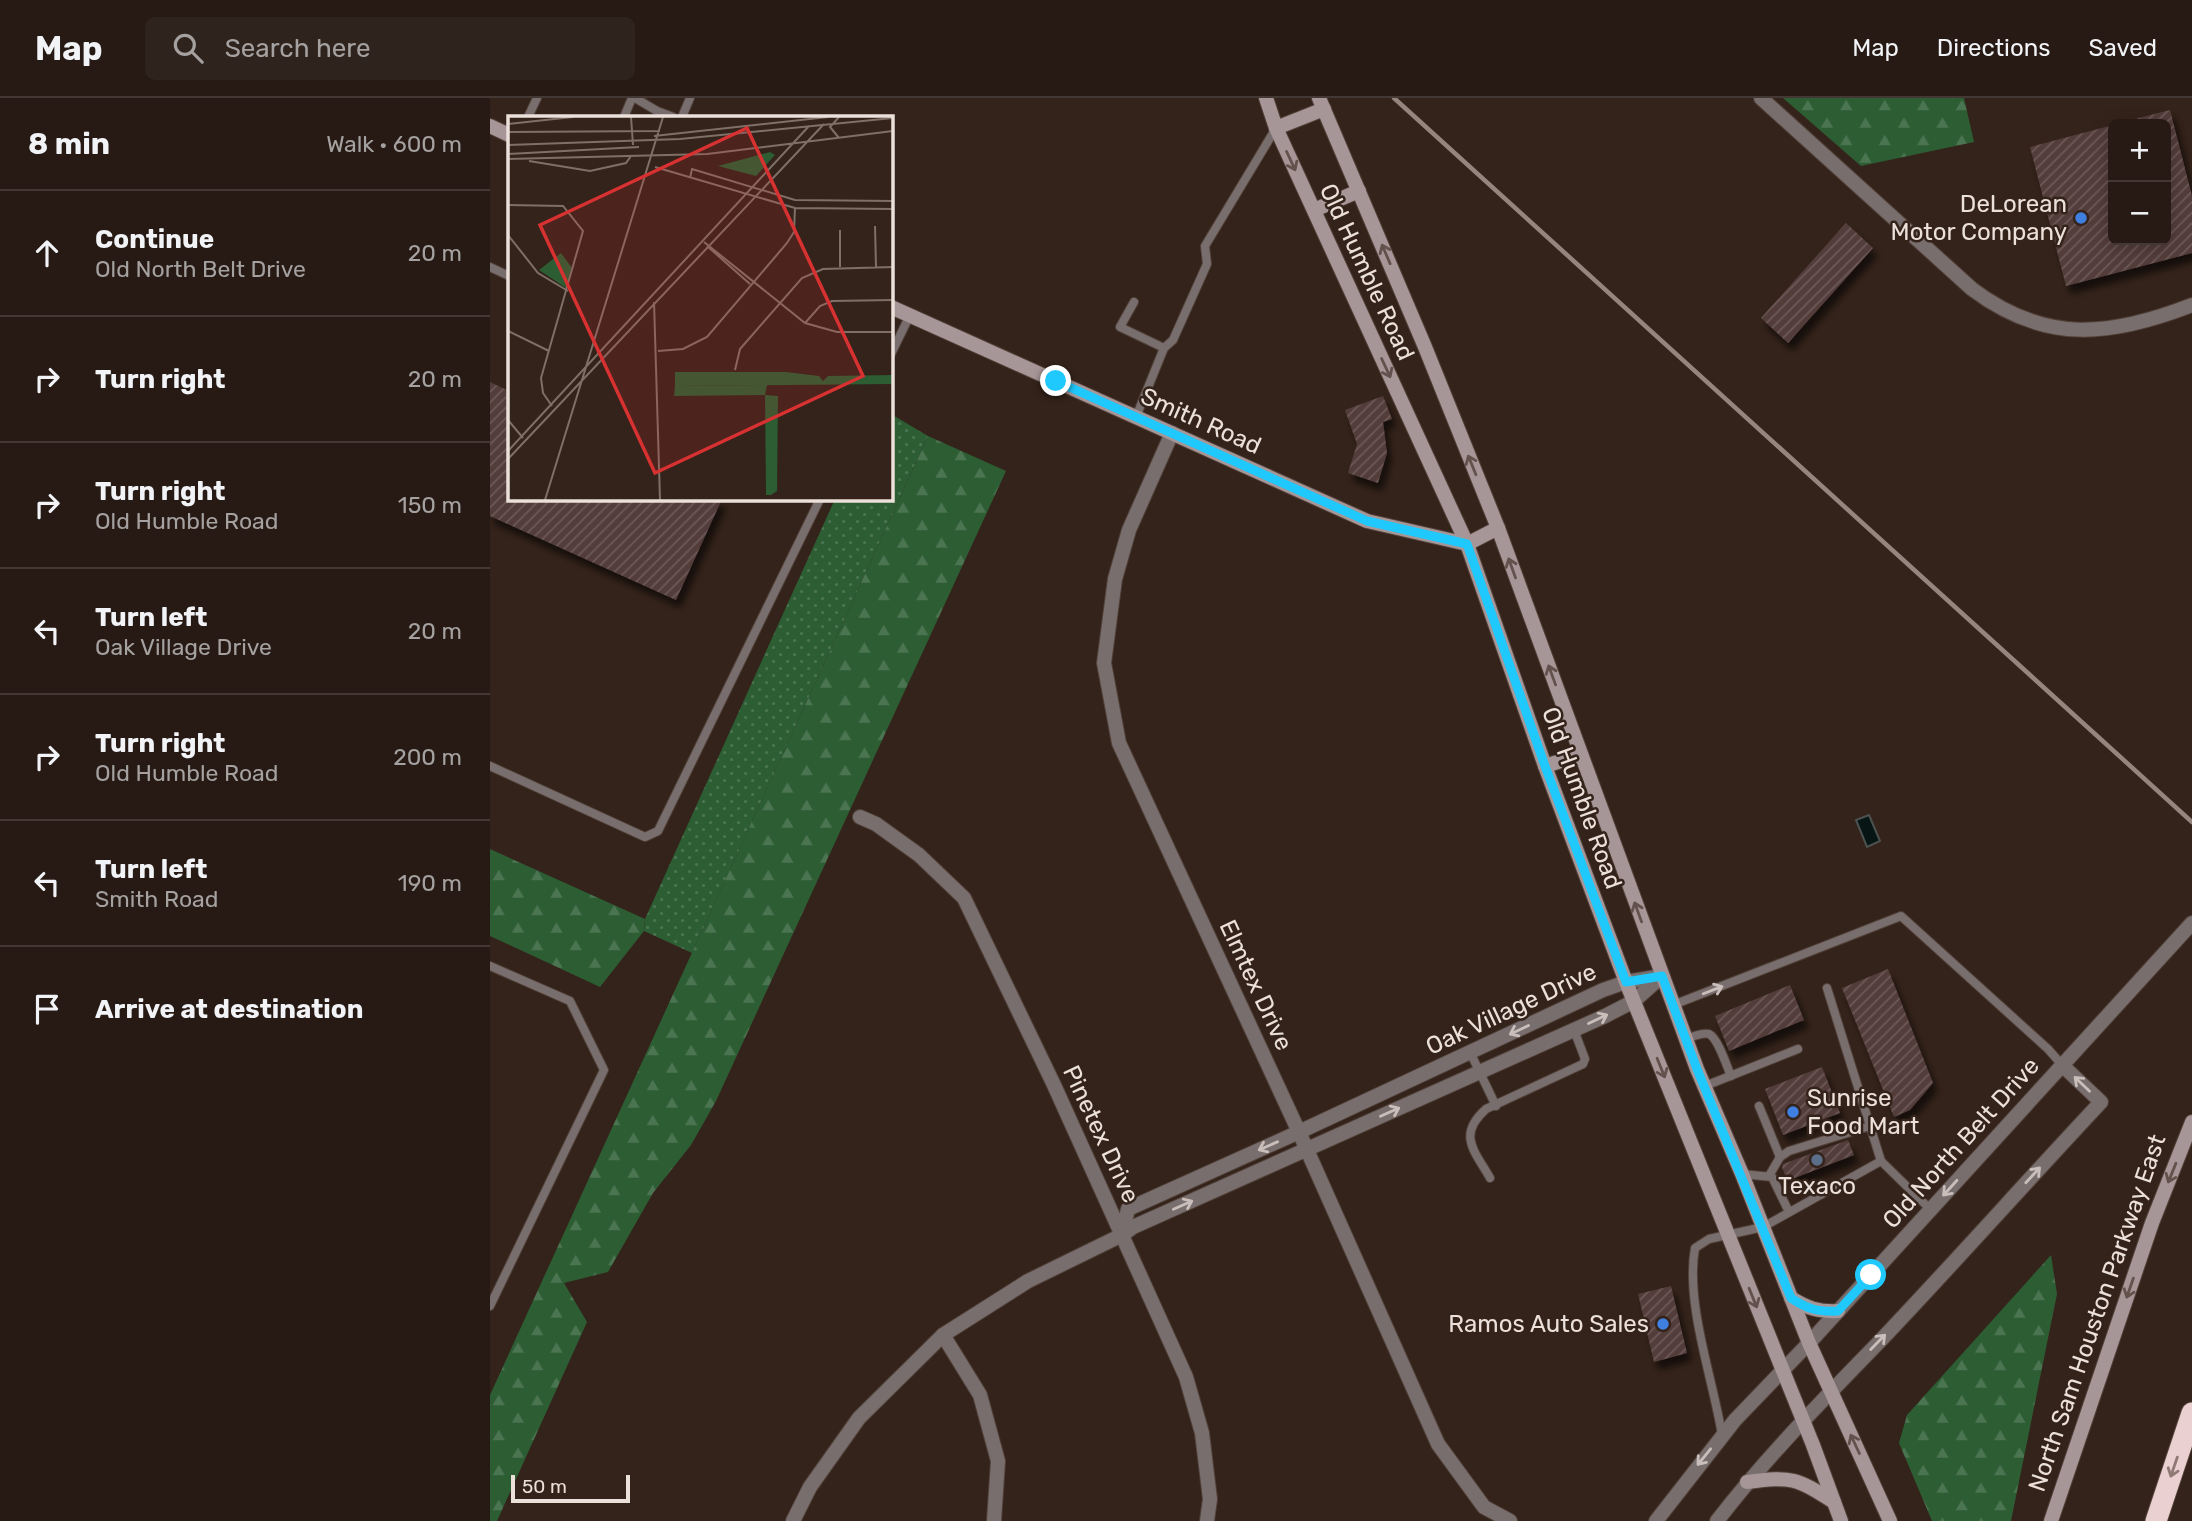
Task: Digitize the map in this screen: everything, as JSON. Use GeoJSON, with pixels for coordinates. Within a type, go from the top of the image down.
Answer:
{"type":"FeatureCollection","features":[{"type":"Feature","properties":{"kind":"highway"},"geometry":{"type":"LineString","coordinates":[[2155,1521],[2192,1413]]}},
{"type":"Feature","properties":{"kind":"main road","name":"Old Humble Road"},"geometry":{"type":"LineString","coordinates":[[1266,98],[1276,128],[1467,544],[1545,766],[1626,982],[1803,1420],[1841,1521]]}},
{"type":"Feature","properties":{"kind":"main road","name":"Old Humble Road"},"geometry":{"type":"LineString","coordinates":[[1321,104],[1498,528],[1686,1040],[1809,1343],[1891,1521]]}},
{"type":"Feature","properties":{"kind":"main road"},"geometry":{"type":"LineString","coordinates":[[1276,128],[1321,104]]}},
{"type":"Feature","properties":{"kind":"main road"},"geometry":{"type":"LineString","coordinates":[[490,126],[508,135]]}},
{"type":"Feature","properties":{"kind":"main road"},"geometry":{"type":"LineString","coordinates":[[1314,210],[1359,191]]}},
{"type":"Feature","properties":{"kind":"main road","name":"Smith Road"},"geometry":{"type":"LineString","coordinates":[[892,307],[1367,521],[1467,544]]}},
{"type":"Feature","properties":{"kind":"main road"},"geometry":{"type":"LineString","coordinates":[[1467,544],[1498,528]]}},
{"type":"Feature","properties":{"kind":"main road"},"geometry":{"type":"LineString","coordinates":[[1545,766],[1580,755]]}},
{"type":"Feature","properties":{"kind":"main road","name":"North Sam Houston Parkway East"},"geometry":{"type":"LineString","coordinates":[[2051,1521],[2152,1223],[2192,1122]]}},
{"type":"Feature","properties":{"kind":"main road"},"geometry":{"type":"LineString","coordinates":[[1791,1298],[1819,1312],[1838,1311]]}},
{"type":"Feature","properties":{"kind":"main road"},"geometry":{"type":"LineString","coordinates":[[1747,1482],[1781,1478],[1803,1482],[1834,1502]]}},
{"type":"Feature","properties":{"kind":"street"},"geometry":{"type":"LineString","coordinates":[[1761,98],[1972,289],[2018,317],[2069,330],[2092,330],[2144,322],[2192,305]]}},
{"type":"Feature","properties":{"kind":"street","name":"Elmtex Drive"},"geometry":{"type":"LineString","coordinates":[[1172,433],[1129,530],[1115,579],[1104,663],[1119,743],[1307,1149],[1438,1444],[1484,1507],[1510,1521]]}},
{"type":"Feature","properties":{"kind":"street","name":"Pinetex Drive"},"geometry":{"type":"LineString","coordinates":[[860,817],[876,824],[919,855],[964,898],[1054,1085],[1186,1377],[1202,1433],[1210,1499],[1207,1521]]}},
{"type":"Feature","properties":{"kind":"street","name":"Old North Belt Drive"},"geometry":{"type":"LineString","coordinates":[[1656,1521],[1723,1435],[2192,923]]}},
{"type":"Feature","properties":{"kind":"street","name":"Oak Village Drive"},"geometry":{"type":"LineString","coordinates":[[1122,1235],[1128,1209],[1626,982],[1662,976]]}},
{"type":"Feature","properties":{"kind":"street","name":"Oak Village Drive"},"geometry":{"type":"LineString","coordinates":[[793,1521],[810,1488],[859,1419],[943,1335],[1028,1281],[1133,1227],[1574,1030],[1634,1001],[1662,976]]}},
{"type":"Feature","properties":{"kind":"street"},"geometry":{"type":"LineString","coordinates":[[1717,1521],[1747,1482],[1830,1390],[1880,1340],[2101,1102],[2063,1066]]}},
{"type":"Feature","properties":{"kind":"street"},"geometry":{"type":"LineString","coordinates":[[943,1335],[980,1395],[998,1461],[994,1521]]}},
{"type":"Feature","properties":{"kind":"lane"},"geometry":{"type":"LineString","coordinates":[[528,116],[537,98]]}},
{"type":"Feature","properties":{"kind":"lane"},"geometry":{"type":"LineString","coordinates":[[625,116],[634,98],[670,116]]}},
{"type":"Feature","properties":{"kind":"lane"},"geometry":{"type":"LineString","coordinates":[[682,116],[690,98]]}},
{"type":"Feature","properties":{"kind":"lane"},"geometry":{"type":"LineString","coordinates":[[1136,417],[1164,348],[1173,340],[1207,264],[1205,246],[1276,128]]}},
{"type":"Feature","properties":{"kind":"lane"},"geometry":{"type":"LineString","coordinates":[[490,267],[508,276]]}},
{"type":"Feature","properties":{"kind":"lane"},"geometry":{"type":"LineString","coordinates":[[1135,302],[1120,327],[1164,348]]}},
{"type":"Feature","properties":{"kind":"lane"},"geometry":{"type":"LineString","coordinates":[[892,352],[910,315]]}},
{"type":"Feature","properties":{"kind":"lane"},"geometry":{"type":"LineString","coordinates":[[490,766],[645,837],[658,831],[820,500]]}},
{"type":"Feature","properties":{"kind":"lane"},"geometry":{"type":"LineString","coordinates":[[1673,1005],[1901,916],[2063,1066]]}},
{"type":"Feature","properties":{"kind":"lane"},"geometry":{"type":"LineString","coordinates":[[490,965],[570,1002],[604,1070],[490,1306]]}},
{"type":"Feature","properties":{"kind":"lane"},"geometry":{"type":"LineString","coordinates":[[1827,988],[1881,1161],[1931,1210]]}},
{"type":"Feature","properties":{"kind":"lane"},"geometry":{"type":"LineString","coordinates":[[1490,1178],[1470,1144],[1470,1129],[1481,1114],[1583,1065],[1586,1059],[1574,1030]]}},
{"type":"Feature","properties":{"kind":"lane"},"geometry":{"type":"LineString","coordinates":[[1686,1040],[1705,1034],[1711,1035],[1716,1040],[1731,1076]]}},
{"type":"Feature","properties":{"kind":"lane"},"geometry":{"type":"LineString","coordinates":[[1705,1086],[1798,1049]]}},
{"type":"Feature","properties":{"kind":"lane"},"geometry":{"type":"LineString","coordinates":[[1470,1052],[1496,1106]]}},
{"type":"Feature","properties":{"kind":"lane"},"geometry":{"type":"LineString","coordinates":[[1759,1106],[1780,1157]]}},
{"type":"Feature","properties":{"kind":"lane"},"geometry":{"type":"LineString","coordinates":[[1769,1176],[1780,1157],[1789,1151],[1870,1126]]}},
{"type":"Feature","properties":{"kind":"lane"},"geometry":{"type":"LineString","coordinates":[[1723,1435],[1700,1331],[1692,1267],[1695,1248],[1709,1239],[1763,1227],[1881,1161]]}},
{"type":"Feature","properties":{"kind":"lane"},"geometry":{"type":"LineString","coordinates":[[1742,1174],[1769,1176],[1774,1179],[1789,1212]]}},
{"type":"Feature","properties":{"kind":"green space"},"geometry":{"type":"Polygon","coordinates":[[[1783,98],[1964,98],[1974,142],[1861,166],[1783,98]]]}},
{"type":"Feature","properties":{"kind":"green space"},"geometry":{"type":"Polygon","coordinates":[[[892,415],[928,436],[692,953],[644,931],[645,919],[835,500],[892,500],[892,415]]]}},
{"type":"Feature","properties":{"kind":"green space"},"geometry":{"type":"Polygon","coordinates":[[[928,436],[1006,471],[716,1101],[691,1145],[653,1193],[608,1272],[564,1283],[587,1322],[497,1521],[490,1521],[490,1395],[928,436]]]}},
{"type":"Feature","properties":{"kind":"green space"},"geometry":{"type":"Polygon","coordinates":[[[490,849],[645,919],[644,931],[600,987],[490,936],[490,849]]]}},
{"type":"Feature","properties":{"kind":"green space"},"geometry":{"type":"Polygon","coordinates":[[[2051,1255],[2057,1294],[2011,1521],[1932,1521],[1899,1443],[1907,1415],[2051,1255]]]}},
{"type":"Feature","properties":{"kind":"shaded area"},"geometry":{"type":"Polygon","coordinates":[[[1869,815],[1880,841],[1867,847],[1856,820],[1869,815]]]}},
{"type":"Feature","properties":{"kind":"building","name":"DeLorean Motor Company"},"geometry":{"type":"Polygon","coordinates":[[[2170,110],[2192,196],[2192,253],[2066,286],[2030,147],[2108,126],[2108,245],[2171,245],[2171,119],[2135,119],[2170,110]]]}},
{"type":"Feature","properties":{"kind":"building"},"geometry":{"type":"Polygon","coordinates":[[[1846,223],[1873,248],[1788,343],[1761,318],[1846,223]]]}},
{"type":"Feature","properties":{"kind":"building"},"geometry":{"type":"Polygon","coordinates":[[[490,382],[508,391],[508,500],[722,500],[676,600],[490,516],[490,382]]]}},
{"type":"Feature","properties":{"kind":"building"},"geometry":{"type":"Polygon","coordinates":[[[1383,396],[1392,419],[1383,422],[1387,453],[1378,483],[1348,473],[1357,444],[1345,410],[1383,396]]]}},
{"type":"Feature","properties":{"kind":"building"},"geometry":{"type":"Polygon","coordinates":[[[1888,969],[1933,1083],[1910,1110],[1894,1117],[1842,988],[1888,969]]]}},
{"type":"Feature","properties":{"kind":"building"},"geometry":{"type":"Polygon","coordinates":[[[1790,985],[1804,1020],[1729,1051],[1715,1016],[1790,985]]]}},
{"type":"Feature","properties":{"kind":"building"},"geometry":{"type":"Polygon","coordinates":[[[1822,1067],[1840,1113],[1783,1135],[1765,1089],[1822,1067]]]}},
{"type":"Feature","properties":{"kind":"building","name":"Texaco"},"geometry":{"type":"Polygon","coordinates":[[[1848,1140],[1854,1155],[1787,1181],[1783,1164],[1848,1140]]]}},
{"type":"Feature","properties":{"kind":"building","name":"Ramos Auto Sales"},"geometry":{"type":"Polygon","coordinates":[[[1671,1286],[1687,1353],[1654,1362],[1638,1294],[1671,1286]]]}},
{"type":"Feature","properties":{"kind":"railway"},"geometry":{"type":"LineString","coordinates":[[1394,98],[2192,822]]}},
{"type":"Feature","properties":{"kind":"place","name":"DeLorean Motor Company"},"geometry":{"type":"Point","coordinates":[2081,218]}},
{"type":"Feature","properties":{"kind":"place","name":"Sunrise Food Mart"},"geometry":{"type":"Point","coordinates":[1793,1112]}},
{"type":"Feature","properties":{"kind":"place","name":"Texaco"},"geometry":{"type":"Point","coordinates":[1817,1160]}},
{"type":"Feature","properties":{"kind":"place","name":"Ramos Auto Sales"},"geometry":{"type":"Point","coordinates":[1663,1324]}},
{"type":"Feature","properties":{"kind":"route"},"geometry":{"type":"LineString","coordinates":[[1056,381],[1367,521],[1467,544],[1545,766],[1626,982],[1662,976],[1791,1298],[1819,1312],[1838,1311],[1871,1275]]}}]}
